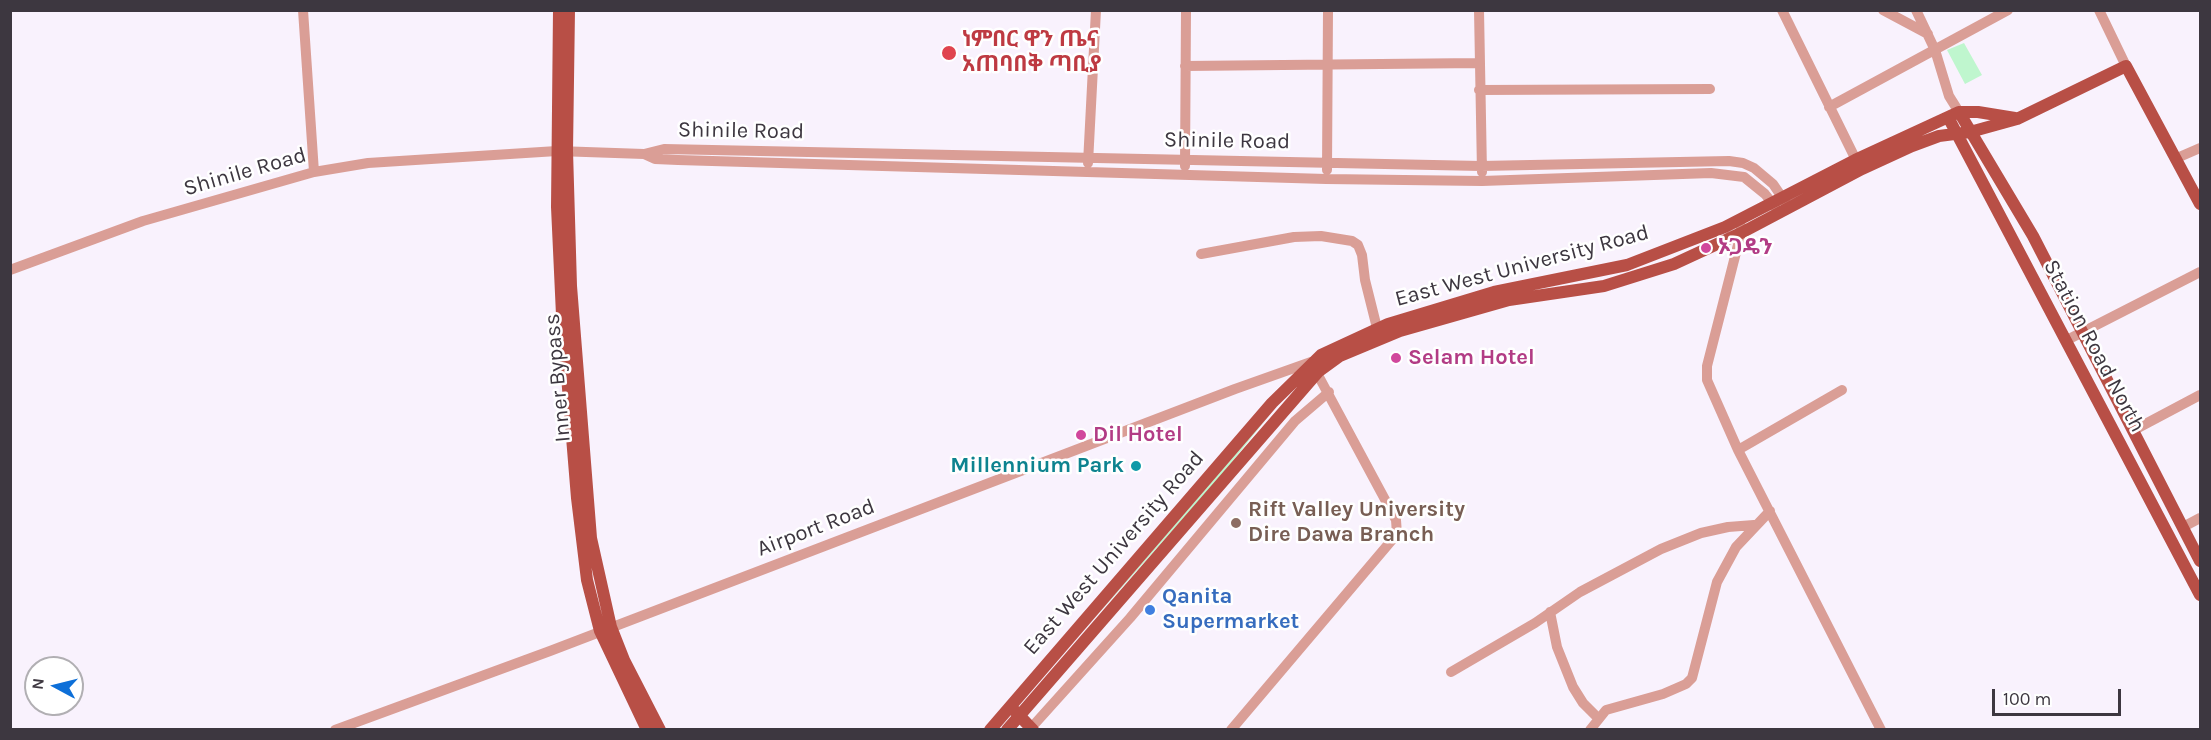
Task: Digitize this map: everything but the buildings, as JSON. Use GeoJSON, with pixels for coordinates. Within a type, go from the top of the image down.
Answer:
{"type":"FeatureCollection","features":[{"type":"Feature","properties":{"kind":"main road","name":"Inner Bypass"},"geometry":{"type":"LineString","coordinates":[[559,10],[566,286],[591,537],[606,629],[647,729]]}},
{"type":"Feature","properties":{"kind":"main road","name":"Inner Bypass"},"geometry":{"type":"LineString","coordinates":[[562,151],[569,10]]}},
{"type":"Feature","properties":{"kind":"main road","name":"East West University Road"},"geometry":{"type":"LineString","coordinates":[[1858,164],[1954,133],[1970,132],[2017,119],[2126,66]]}},
{"type":"Feature","properties":{"kind":"main road"},"geometry":{"type":"LineString","coordinates":[[2126,66],[2200,204]]}},
{"type":"Feature","properties":{"kind":"main road"},"geometry":{"type":"LineString","coordinates":[[1953,114],[1978,112],[2017,119]]}},
{"type":"Feature","properties":{"kind":"main road","name":"East West University Road"},"geometry":{"type":"LineString","coordinates":[[1379,334],[1509,300],[1604,286],[1674,264],[1741,233],[1781,205],[1953,114]]}},
{"type":"Feature","properties":{"kind":"main road","name":"Station Road North"},"geometry":{"type":"LineString","coordinates":[[1953,114],[1970,132],[2033,236],[2200,561]]}},
{"type":"Feature","properties":{"kind":"main road","name":"Station Road North"},"geometry":{"type":"LineString","coordinates":[[1953,114],[1954,133],[2000,211],[2200,596]]}},
{"type":"Feature","properties":{"kind":"main road","name":"East West University Road"},"geometry":{"type":"LineString","coordinates":[[990,729],[1014,711],[1088,636],[1315,367],[1321,355],[1504,289],[1627,265],[1740,219],[1781,205]]}},
{"type":"Feature","properties":{"kind":"main road"},"geometry":{"type":"LineString","coordinates":[[1642,259],[1647,273]]}},
{"type":"Feature","properties":{"kind":"main road","name":"East West University Road"},"geometry":{"type":"LineString","coordinates":[[1007,729],[1014,711],[1077,627],[1315,367]]}},
{"type":"Feature","properties":{"kind":"main road"},"geometry":{"type":"LineString","coordinates":[[1077,627],[1088,636]]}},
{"type":"Feature","properties":{"kind":"main road","name":"Inner Bypass"},"geometry":{"type":"LineString","coordinates":[[606,629],[660,729]]}},
{"type":"Feature","properties":{"kind":"main road"},"geometry":{"type":"LineString","coordinates":[[1014,711],[1032,729]]}},
{"type":"Feature","properties":{"kind":"street"},"geometry":{"type":"LineString","coordinates":[[303,10],[314,172]]}},
{"type":"Feature","properties":{"kind":"street"},"geometry":{"type":"LineString","coordinates":[[1088,172],[1096,10]]}},
{"type":"Feature","properties":{"kind":"street"},"geometry":{"type":"LineString","coordinates":[[1185,176],[1186,10]]}},
{"type":"Feature","properties":{"kind":"street"},"geometry":{"type":"LineString","coordinates":[[1326,179],[1328,10]]}},
{"type":"Feature","properties":{"kind":"street"},"geometry":{"type":"LineString","coordinates":[[1479,10],[1482,181]]}},
{"type":"Feature","properties":{"kind":"street"},"geometry":{"type":"LineString","coordinates":[[1782,10],[1858,164]]}},
{"type":"Feature","properties":{"kind":"street"},"geometry":{"type":"LineString","coordinates":[[1883,10],[1928,34]]}},
{"type":"Feature","properties":{"kind":"street"},"geometry":{"type":"LineString","coordinates":[[1916,10],[1935,50],[1953,114]]}},
{"type":"Feature","properties":{"kind":"street"},"geometry":{"type":"LineString","coordinates":[[1829,107],[2008,10]]}},
{"type":"Feature","properties":{"kind":"street"},"geometry":{"type":"LineString","coordinates":[[2099,10],[2126,66]]}},
{"type":"Feature","properties":{"kind":"street"},"geometry":{"type":"LineString","coordinates":[[1185,66],[1479,63]]}},
{"type":"Feature","properties":{"kind":"street"},"geometry":{"type":"LineString","coordinates":[[1479,90],[1710,89]]}},
{"type":"Feature","properties":{"kind":"street"},"geometry":{"type":"LineString","coordinates":[[2177,158],[2200,148]]}},
{"type":"Feature","properties":{"kind":"street","name":"Shinile Road"},"geometry":{"type":"LineString","coordinates":[[10,270],[143,221],[314,172],[368,163],[562,151],[644,154],[664,149],[1481,166],[1706,161],[1743,163],[1762,175],[1781,205]]}},
{"type":"Feature","properties":{"kind":"street","name":"Shinile Road"},"geometry":{"type":"LineString","coordinates":[[644,154],[655,159],[678,160],[1326,179],[1482,181],[1711,173],[1744,177],[1781,205]]}},
{"type":"Feature","properties":{"kind":"street"},"geometry":{"type":"LineString","coordinates":[[1740,219],[1741,233],[1707,366],[1710,390],[1738,450],[1881,729]]}},
{"type":"Feature","properties":{"kind":"street"},"geometry":{"type":"LineString","coordinates":[[1201,254],[1294,237],[1321,236],[1352,241],[1358,245],[1362,255],[1365,280],[1379,334]]}},
{"type":"Feature","properties":{"kind":"street"},"geometry":{"type":"LineString","coordinates":[[2067,340],[2200,272]]}},
{"type":"Feature","properties":{"kind":"street"},"geometry":{"type":"LineString","coordinates":[[1231,729],[1397,534],[1396,520],[1315,367]]}},
{"type":"Feature","properties":{"kind":"street","name":"Airport Road"},"geometry":{"type":"LineString","coordinates":[[335,729],[606,629],[1223,393],[1315,367]]}},
{"type":"Feature","properties":{"kind":"street"},"geometry":{"type":"LineString","coordinates":[[1738,450],[1842,390]]}},
{"type":"Feature","properties":{"kind":"street"},"geometry":{"type":"LineString","coordinates":[[1032,729],[1130,618],[1295,421],[1329,392]]}},
{"type":"Feature","properties":{"kind":"street"},"geometry":{"type":"LineString","coordinates":[[2134,430],[2200,395]]}},
{"type":"Feature","properties":{"kind":"street"},"geometry":{"type":"LineString","coordinates":[[1590,729],[1598,718],[1615,705],[1663,694],[1686,684],[1692,678],[1704,638],[1714,590],[1737,547],[1754,525],[1770,511]]}},
{"type":"Feature","properties":{"kind":"street"},"geometry":{"type":"LineString","coordinates":[[2183,527],[2200,518]]}},
{"type":"Feature","properties":{"kind":"street"},"geometry":{"type":"LineString","coordinates":[[1451,672],[1580,592],[1661,549],[1701,533],[1728,527],[1754,525]]}},
{"type":"Feature","properties":{"kind":"street"},"geometry":{"type":"LineString","coordinates":[[1550,612],[1557,647],[1573,687],[1583,703],[1598,718]]}},
{"type":"Feature","properties":{"kind":"green space"},"geometry":{"type":"Polygon","coordinates":[[[1964,43],[1982,75],[1965,84],[1947,50],[1964,43]]]}},
{"type":"Feature","properties":{"kind":"green space"},"geometry":{"type":"Polygon","coordinates":[[[1271,413],[1219,478],[1092,621],[1271,413]]]}},
{"type":"Feature","properties":{"kind":"place","name":"ነምበር ዋን ጤና አጠባበቅ ጣቢያ"},"geometry":{"type":"Point","coordinates":[949,53]}},
{"type":"Feature","properties":{"kind":"place","name":"ኦጋዴን"},"geometry":{"type":"Point","coordinates":[1706,248]}},
{"type":"Feature","properties":{"kind":"place","name":"Selam Hotel"},"geometry":{"type":"Point","coordinates":[1396,358]}},
{"type":"Feature","properties":{"kind":"place","name":"Dil Hotel"},"geometry":{"type":"Point","coordinates":[1081,435]}},
{"type":"Feature","properties":{"kind":"place","name":"Millennium Park"},"geometry":{"type":"Point","coordinates":[1136,466]}},
{"type":"Feature","properties":{"kind":"place","name":"Rift Valley University Dire Dawa Branch"},"geometry":{"type":"Point","coordinates":[1236,523]}},
{"type":"Feature","properties":{"kind":"place","name":"Qanita Supermarket"},"geometry":{"type":"Point","coordinates":[1150,610]}}]}
